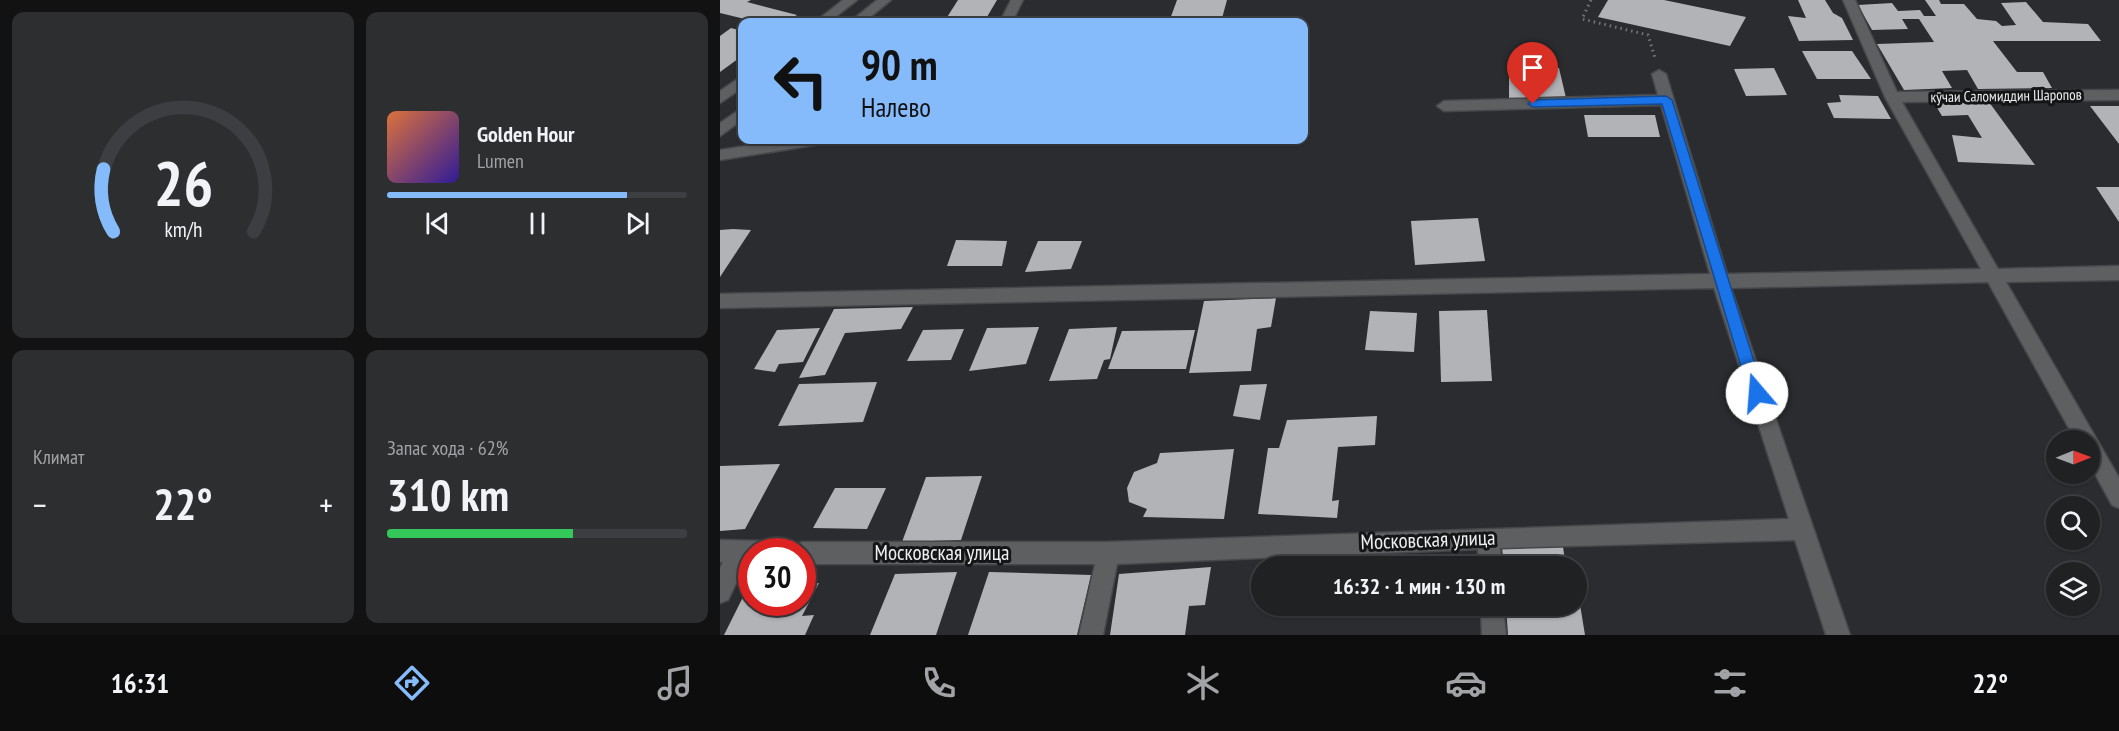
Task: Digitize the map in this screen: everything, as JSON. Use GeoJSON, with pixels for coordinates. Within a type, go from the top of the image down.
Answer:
{"type":"FeatureCollection","features":[{"type":"Feature","properties":{"kind":"street"},"geometry":{"type":"LineString","coordinates":[[826,18],[851,0]]}},
{"type":"Feature","properties":{"kind":"street"},"geometry":{"type":"LineString","coordinates":[[861,18],[885,0]]}},
{"type":"Feature","properties":{"kind":"street"},"geometry":{"type":"LineString","coordinates":[[1008,18],[1017,0]]}},
{"type":"Feature","properties":{"kind":"street"},"geometry":{"type":"LineString","coordinates":[[1849,0],[1892,97],[2081,430]]}},
{"type":"Feature","properties":{"kind":"street"},"geometry":{"type":"LineString","coordinates":[[1659,74],[1720,280],[1838,635]]}},
{"type":"Feature","properties":{"kind":"street"},"geometry":{"type":"LineString","coordinates":[[720,98],[738,84]]}},
{"type":"Feature","properties":{"kind":"street","name":"кӯчаи Саломиддин Шаропов"},"geometry":{"type":"LineString","coordinates":[[1892,97],[2119,95]]}},
{"type":"Feature","properties":{"kind":"street"},"geometry":{"type":"LineString","coordinates":[[1444,106],[1666,100]]}},
{"type":"Feature","properties":{"kind":"street"},"geometry":{"type":"LineString","coordinates":[[720,131],[738,116]]}},
{"type":"Feature","properties":{"kind":"street"},"geometry":{"type":"LineString","coordinates":[[720,155],[790,144]]}},
{"type":"Feature","properties":{"kind":"street"},"geometry":{"type":"LineString","coordinates":[[720,301],[2119,273]]}},
{"type":"Feature","properties":{"kind":"street"},"geometry":{"type":"LineString","coordinates":[[2100,464],[2119,498]]}},
{"type":"Feature","properties":{"kind":"street","name":"Московская улица"},"geometry":{"type":"LineString","coordinates":[[816,553],[1108,553],[1488,538],[1801,529]]}},
{"type":"Feature","properties":{"kind":"street"},"geometry":{"type":"LineString","coordinates":[[1488,538],[1489,556]]}},
{"type":"Feature","properties":{"kind":"street"},"geometry":{"type":"LineString","coordinates":[[1091,635],[1108,553]]}},
{"type":"Feature","properties":{"kind":"street"},"geometry":{"type":"LineString","coordinates":[[720,592],[738,555]]}},
{"type":"Feature","properties":{"kind":"street"},"geometry":{"type":"LineString","coordinates":[[1493,616],[1494,635]]}},
{"type":"Feature","properties":{"kind":"path"},"geometry":{"type":"LineString","coordinates":[[1592,0],[1582,19],[1648,35],[1659,74]]}},
{"type":"Feature","properties":{"kind":"building"},"geometry":{"type":"Polygon","coordinates":[[[720,0],[751,0],[747,2],[797,15],[792,18],[741,18],[720,13],[720,0]]]}},
{"type":"Feature","properties":{"kind":"building"},"geometry":{"type":"Polygon","coordinates":[[[958,0],[997,0],[986,18],[947,18],[958,0]]]}},
{"type":"Feature","properties":{"kind":"building"},"geometry":{"type":"Polygon","coordinates":[[[1177,0],[1227,0],[1222,18],[1170,18],[1177,0]]]}},
{"type":"Feature","properties":{"kind":"building"},"geometry":{"type":"Polygon","coordinates":[[[1608,0],[1664,0],[1746,17],[1730,46],[1598,17],[1608,0]]]}},
{"type":"Feature","properties":{"kind":"building"},"geometry":{"type":"Polygon","coordinates":[[[1798,0],[1825,0],[1833,13],[1842,18],[1853,40],[1799,41],[1788,16],[1806,18],[1798,0]]]}},
{"type":"Feature","properties":{"kind":"building"},"geometry":{"type":"Polygon","coordinates":[[[1925,0],[1939,0],[1941,4],[1964,4],[1977,19],[1996,21],[2002,26],[2016,25],[2001,3],[2026,2],[2043,22],[2088,24],[2101,41],[1993,41],[2017,72],[2043,72],[2052,88],[1978,89],[1967,70],[1942,71],[1952,88],[1904,90],[1877,44],[1934,42],[1919,19],[1902,19],[1908,29],[1872,30],[1858,5],[1892,3],[1898,11],[1920,10],[1924,16],[1936,16],[1925,0]]]}},
{"type":"Feature","properties":{"kind":"building"},"geometry":{"type":"Polygon","coordinates":[[[731,28],[738,30],[738,59],[720,72],[720,36],[731,28]]]}},
{"type":"Feature","properties":{"kind":"building"},"geometry":{"type":"Polygon","coordinates":[[[1802,51],[1852,51],[1871,79],[1817,79],[1802,51]]]}},
{"type":"Feature","properties":{"kind":"building"},"geometry":{"type":"Polygon","coordinates":[[[1524,60],[1539,60],[1540,67],[1559,68],[1566,98],[1509,100],[1509,68],[1525,69],[1524,60]]]}},
{"type":"Feature","properties":{"kind":"building"},"geometry":{"type":"Polygon","coordinates":[[[1774,68],[1787,95],[1746,96],[1734,69],[1774,68]]]}},
{"type":"Feature","properties":{"kind":"building"},"geometry":{"type":"Polygon","coordinates":[[[1839,95],[1878,96],[1891,119],[1834,118],[1827,103],[1841,102],[1839,95]]]}},
{"type":"Feature","properties":{"kind":"building"},"geometry":{"type":"Polygon","coordinates":[[[1933,101],[1989,102],[2035,165],[1958,162],[1952,135],[1982,138],[1968,115],[1942,116],[1933,101]]]}},
{"type":"Feature","properties":{"kind":"building"},"geometry":{"type":"Polygon","coordinates":[[[2090,106],[2119,106],[2119,144],[2090,106]]]}},
{"type":"Feature","properties":{"kind":"building"},"geometry":{"type":"Polygon","coordinates":[[[1584,115],[1655,115],[1660,137],[1588,137],[1584,115]]]}},
{"type":"Feature","properties":{"kind":"building"},"geometry":{"type":"Polygon","coordinates":[[[2096,187],[2119,187],[2119,222],[2096,187]]]}},
{"type":"Feature","properties":{"kind":"building"},"geometry":{"type":"Polygon","coordinates":[[[1478,218],[1485,261],[1415,265],[1411,221],[1478,218]]]}},
{"type":"Feature","properties":{"kind":"building"},"geometry":{"type":"Polygon","coordinates":[[[720,230],[751,230],[720,277],[720,230]]]}},
{"type":"Feature","properties":{"kind":"building"},"geometry":{"type":"Polygon","coordinates":[[[956,240],[1007,241],[1002,266],[947,266],[956,240]]]}},
{"type":"Feature","properties":{"kind":"building"},"geometry":{"type":"Polygon","coordinates":[[[1038,241],[1082,241],[1071,269],[1025,272],[1038,241]]]}},
{"type":"Feature","properties":{"kind":"building"},"geometry":{"type":"Polygon","coordinates":[[[1276,298],[1271,327],[1257,329],[1251,371],[1189,373],[1204,301],[1276,298]]]}},
{"type":"Feature","properties":{"kind":"building"},"geometry":{"type":"Polygon","coordinates":[[[913,307],[901,329],[845,333],[825,375],[799,378],[834,309],[913,307]]]}},
{"type":"Feature","properties":{"kind":"building"},"geometry":{"type":"Polygon","coordinates":[[[1487,310],[1492,381],[1441,382],[1439,311],[1487,310]]]}},
{"type":"Feature","properties":{"kind":"building"},"geometry":{"type":"Polygon","coordinates":[[[1370,311],[1417,313],[1414,352],[1365,350],[1370,311]]]}},
{"type":"Feature","properties":{"kind":"building"},"geometry":{"type":"Polygon","coordinates":[[[1039,327],[1026,364],[969,371],[987,328],[1039,327]]]}},
{"type":"Feature","properties":{"kind":"building"},"geometry":{"type":"Polygon","coordinates":[[[1117,327],[1110,359],[1104,360],[1097,379],[1049,381],[1069,329],[1117,327]]]}},
{"type":"Feature","properties":{"kind":"building"},"geometry":{"type":"Polygon","coordinates":[[[820,328],[803,362],[779,364],[775,372],[754,369],[777,330],[820,328]]]}},
{"type":"Feature","properties":{"kind":"building"},"geometry":{"type":"Polygon","coordinates":[[[964,329],[951,360],[907,361],[923,330],[964,329]]]}},
{"type":"Feature","properties":{"kind":"building"},"geometry":{"type":"Polygon","coordinates":[[[1195,330],[1186,369],[1108,369],[1122,331],[1195,330]]]}},
{"type":"Feature","properties":{"kind":"building"},"geometry":{"type":"Polygon","coordinates":[[[877,382],[863,422],[778,426],[799,384],[877,382]]]}},
{"type":"Feature","properties":{"kind":"building"},"geometry":{"type":"Polygon","coordinates":[[[1267,384],[1260,420],[1233,416],[1240,385],[1267,384]]]}},
{"type":"Feature","properties":{"kind":"building"},"geometry":{"type":"Polygon","coordinates":[[[1377,416],[1375,445],[1338,447],[1332,501],[1339,500],[1337,518],[1258,514],[1268,448],[1279,448],[1287,420],[1377,416]]]}},
{"type":"Feature","properties":{"kind":"building"},"geometry":{"type":"Polygon","coordinates":[[[1234,449],[1224,519],[1143,517],[1147,509],[1129,502],[1127,488],[1134,472],[1157,463],[1160,453],[1234,449]]]}},
{"type":"Feature","properties":{"kind":"building"},"geometry":{"type":"Polygon","coordinates":[[[780,464],[745,529],[720,531],[720,466],[780,464]]]}},
{"type":"Feature","properties":{"kind":"building"},"geometry":{"type":"Polygon","coordinates":[[[982,476],[961,540],[902,542],[926,477],[982,476]]]}},
{"type":"Feature","properties":{"kind":"building"},"geometry":{"type":"Polygon","coordinates":[[[835,488],[886,488],[867,529],[813,528],[835,488]]]}},
{"type":"Feature","properties":{"kind":"building"},"geometry":{"type":"Polygon","coordinates":[[[1502,547],[1563,547],[1564,556],[1503,556],[1502,547]]]}},
{"type":"Feature","properties":{"kind":"building"},"geometry":{"type":"Polygon","coordinates":[[[1211,567],[1205,605],[1189,606],[1185,635],[1110,635],[1119,574],[1211,567]]]}},
{"type":"Feature","properties":{"kind":"building"},"geometry":{"type":"Polygon","coordinates":[[[957,572],[936,635],[870,635],[895,574],[957,572]]]}},
{"type":"Feature","properties":{"kind":"building"},"geometry":{"type":"Polygon","coordinates":[[[989,572],[1091,575],[1077,635],[968,635],[989,572]]]}},
{"type":"Feature","properties":{"kind":"building"},"geometry":{"type":"Polygon","coordinates":[[[738,607],[738,616],[814,616],[805,635],[724,635],[738,607]]]}},
{"type":"Feature","properties":{"kind":"building"},"geometry":{"type":"Polygon","coordinates":[[[1507,616],[1582,616],[1585,635],[1508,635],[1507,616]]]}},
{"type":"Feature","properties":{"kind":"route"},"geometry":{"type":"LineString","coordinates":[[1533,104],[1666,100],[1720,280],[1757,393]]}}]}
